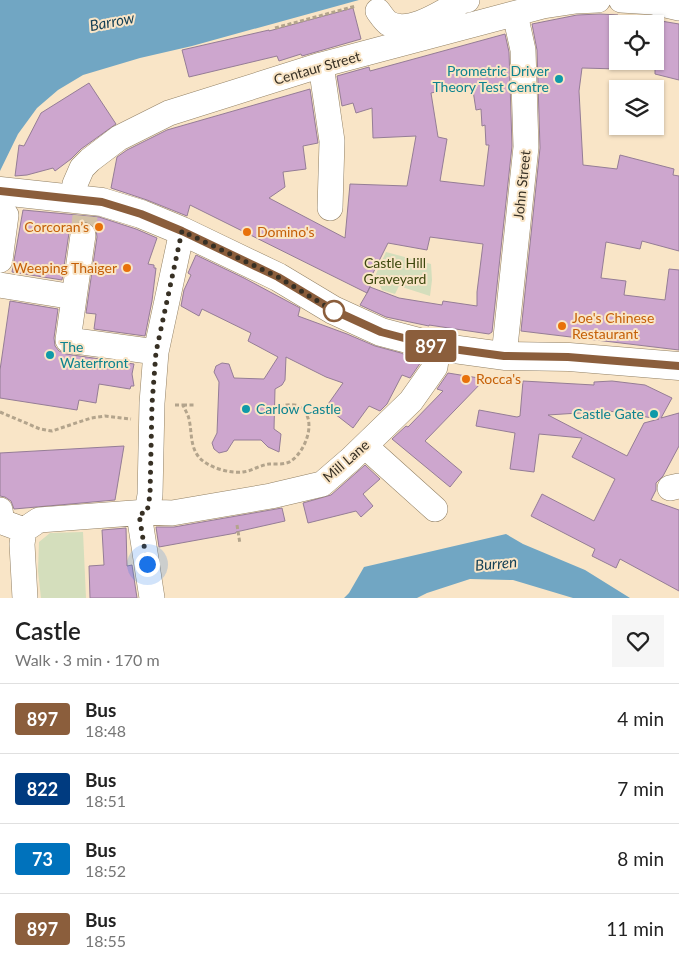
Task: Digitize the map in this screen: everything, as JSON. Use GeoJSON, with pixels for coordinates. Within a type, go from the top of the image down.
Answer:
{"type":"FeatureCollection","features":[{"type":"Feature","properties":{"kind":"main road"},"geometry":{"type":"LineString","coordinates":[[2,199],[86,210],[141,214],[182,231],[278,277],[333,310],[381,332],[438,347],[504,356],[568,357],[679,366]]}},
{"type":"Feature","properties":{"kind":"street"},"geometry":{"type":"LineString","coordinates":[[378,11],[387,22],[401,28],[425,22],[441,23],[466,0]]}},
{"type":"Feature","properties":{"kind":"street","name":"Centaur Street"},"geometry":{"type":"LineString","coordinates":[[156,352],[68,340],[86,210],[75,184],[82,168],[120,138],[170,113],[321,66],[441,23],[540,5],[598,0]]}},
{"type":"Feature","properties":{"kind":"street"},"geometry":{"type":"LineString","coordinates":[[621,0],[653,2],[679,8]]}},
{"type":"Feature","properties":{"kind":"street","name":"John Street"},"geometry":{"type":"LineString","coordinates":[[504,356],[526,146],[522,50],[540,5]]}},
{"type":"Feature","properties":{"kind":"street"},"geometry":{"type":"LineString","coordinates":[[321,66],[332,141],[330,208]]}},
{"type":"Feature","properties":{"kind":"street"},"geometry":{"type":"LineString","coordinates":[[0,260],[2,199]]}},
{"type":"Feature","properties":{"kind":"street"},"geometry":{"type":"LineString","coordinates":[[152,598],[143,513],[150,495],[152,404],[156,352],[182,231]]}},
{"type":"Feature","properties":{"kind":"street"},"geometry":{"type":"LineString","coordinates":[[0,285],[74,297]]}},
{"type":"Feature","properties":{"kind":"street","name":"Mill Lane"},"geometry":{"type":"LineString","coordinates":[[23,537],[39,520],[143,513],[172,513],[271,496],[322,484],[365,446],[416,394],[435,367],[438,347]]}},
{"type":"Feature","properties":{"kind":"street"},"geometry":{"type":"LineString","coordinates":[[365,446],[435,509]]}},
{"type":"Feature","properties":{"kind":"street"},"geometry":{"type":"LineString","coordinates":[[0,510],[2,522],[23,537],[25,598]]}},
{"type":"Feature","properties":{"kind":"path"},"geometry":{"type":"LineString","coordinates":[[275,28],[352,7]]}},
{"type":"Feature","properties":{"kind":"path"},"geometry":{"type":"LineString","coordinates":[[152,404],[196,406]]}},
{"type":"Feature","properties":{"kind":"path"},"geometry":{"type":"LineString","coordinates":[[183,405],[189,418],[191,440],[198,457],[210,465],[224,470],[243,472],[267,464],[290,462],[302,451],[307,440],[309,424],[304,411],[297,405],[283,405]]}},
{"type":"Feature","properties":{"kind":"path"},"geometry":{"type":"LineString","coordinates":[[0,412],[40,429],[52,431],[91,418],[105,416],[128,418]]}},
{"type":"Feature","properties":{"kind":"path"},"geometry":{"type":"LineString","coordinates":[[236,520],[240,544]]}},
{"type":"Feature","properties":{"kind":"green space","name":"Castle Hill Graveyard"},"geometry":{"type":"Polygon","coordinates":[[[386,252],[431,264],[430,296],[399,286],[395,294],[382,290],[375,276],[386,252]]]}},
{"type":"Feature","properties":{"kind":"green space"},"geometry":{"type":"Polygon","coordinates":[[[83,532],[86,598],[41,598],[38,571],[39,542],[50,533],[83,532]]]}},
{"type":"Feature","properties":{"kind":"water","name":"Barrow"},"geometry":{"type":"Polygon","coordinates":[[[0,0],[359,0],[83,75],[58,90],[37,108],[18,134],[0,171],[0,0]]]}},
{"type":"Feature","properties":{"kind":"water","name":"Burren"},"geometry":{"type":"Polygon","coordinates":[[[506,534],[523,544],[585,570],[630,598],[573,598],[513,580],[470,579],[417,598],[344,598],[364,567],[506,534]]]}},
{"type":"Feature","properties":{"kind":"building"},"geometry":{"type":"Polygon","coordinates":[[[353,8],[361,39],[302,56],[301,54],[279,61],[277,56],[189,77],[182,50],[269,31],[353,8]]]}},
{"type":"Feature","properties":{"kind":"building"},"geometry":{"type":"Polygon","coordinates":[[[600,14],[618,15],[609,15],[609,69],[582,68],[579,91],[583,165],[617,169],[620,155],[674,169],[673,175],[679,176],[679,251],[642,241],[640,249],[606,242],[601,278],[626,281],[624,295],[665,300],[669,269],[679,270],[679,350],[521,331],[540,148],[537,50],[532,24],[577,15],[600,14]]]}},
{"type":"Feature","properties":{"kind":"building"},"geometry":{"type":"Polygon","coordinates":[[[664,22],[679,24],[679,80],[655,74],[655,70],[664,70],[664,22]]]}},
{"type":"Feature","properties":{"kind":"building"},"geometry":{"type":"Polygon","coordinates":[[[505,34],[509,52],[512,146],[492,332],[489,334],[429,326],[386,317],[360,305],[367,293],[190,205],[187,216],[111,188],[117,157],[167,130],[310,89],[318,143],[303,146],[306,169],[283,172],[285,187],[269,198],[345,238],[350,184],[407,186],[416,136],[373,138],[372,108],[356,113],[353,103],[342,106],[337,76],[369,67],[370,71],[505,34]],[[472,84],[431,93],[438,137],[447,139],[440,181],[484,186],[489,145],[486,145],[485,125],[482,126],[481,109],[476,110],[472,84]],[[430,237],[427,250],[388,243],[371,277],[374,278],[367,293],[370,287],[399,298],[442,305],[443,301],[477,306],[483,244],[430,237]]]}},
{"type":"Feature","properties":{"kind":"building"},"geometry":{"type":"Polygon","coordinates":[[[89,83],[116,124],[81,149],[55,171],[53,168],[15,176],[19,145],[24,146],[41,113],[89,83]]]}},
{"type":"Feature","properties":{"kind":"building"},"geometry":{"type":"Polygon","coordinates":[[[23,210],[99,217],[157,238],[148,264],[154,265],[154,268],[156,268],[145,336],[94,329],[96,314],[86,313],[97,237],[96,229],[91,223],[85,221],[78,222],[71,227],[62,280],[12,272],[23,210]]]}},
{"type":"Feature","properties":{"kind":"building"},"geometry":{"type":"Polygon","coordinates":[[[196,255],[300,308],[298,316],[421,362],[410,378],[402,375],[387,404],[380,411],[369,406],[353,428],[326,407],[343,383],[326,377],[286,357],[285,380],[282,385],[275,389],[274,429],[281,434],[279,452],[268,447],[261,440],[234,440],[227,451],[219,453],[214,449],[212,443],[217,433],[219,382],[214,372],[216,366],[222,363],[229,364],[234,378],[264,379],[278,357],[248,341],[251,333],[202,309],[199,316],[181,306],[184,290],[191,275],[188,273],[196,255]]]}},
{"type":"Feature","properties":{"kind":"building","name":"The Waterfront"},"geometry":{"type":"Polygon","coordinates":[[[10,301],[58,309],[54,338],[55,346],[59,351],[66,354],[134,364],[132,374],[134,386],[131,386],[130,389],[99,384],[96,403],[79,400],[77,410],[0,398],[0,370],[10,301]]]}},
{"type":"Feature","properties":{"kind":"building"},"geometry":{"type":"Polygon","coordinates":[[[448,373],[485,379],[425,441],[462,472],[450,487],[392,439],[406,426],[408,427],[443,391],[437,389],[448,373]]]}},
{"type":"Feature","properties":{"kind":"building"},"geometry":{"type":"Polygon","coordinates":[[[523,381],[594,385],[594,382],[612,381],[645,385],[672,398],[661,418],[679,413],[679,446],[663,476],[656,483],[656,490],[651,500],[679,510],[679,591],[620,559],[616,568],[592,556],[595,549],[531,516],[542,494],[594,521],[615,479],[572,457],[582,438],[539,434],[534,472],[510,469],[515,433],[476,426],[479,410],[520,416],[523,381]],[[609,411],[548,415],[627,456],[644,423],[659,419],[609,411]]]}},
{"type":"Feature","properties":{"kind":"building"},"geometry":{"type":"Polygon","coordinates":[[[124,446],[115,500],[14,509],[11,501],[0,496],[0,453],[124,446]]]}},
{"type":"Feature","properties":{"kind":"building"},"geometry":{"type":"Polygon","coordinates":[[[365,465],[380,479],[363,494],[373,506],[361,517],[356,511],[308,523],[303,503],[331,495],[365,465]]]}},
{"type":"Feature","properties":{"kind":"building"},"geometry":{"type":"Polygon","coordinates":[[[282,508],[285,521],[236,533],[159,547],[156,527],[174,527],[282,508]]]}},
{"type":"Feature","properties":{"kind":"building"},"geometry":{"type":"Polygon","coordinates":[[[126,528],[127,566],[132,565],[137,598],[90,598],[89,566],[104,565],[102,530],[126,528]]]}},
{"type":"Feature","properties":{"kind":"tunnel"},"geometry":{"type":"LineString","coordinates":[[83,235],[85,216]]}},
{"type":"Feature","properties":{"kind":"bus line","name":"897"},"geometry":{"type":"LineString","coordinates":[[0,191],[102,202],[141,214],[182,231],[278,277],[333,310],[381,332],[438,347],[504,356],[568,357],[679,366]]}},
{"type":"Feature","properties":{"kind":"place","name":"Prometric Driver Theory Test Centre"},"geometry":{"type":"Point","coordinates":[559,79]}},
{"type":"Feature","properties":{"kind":"place","name":"Corcoran’s"},"geometry":{"type":"Point","coordinates":[99,227]}},
{"type":"Feature","properties":{"kind":"place","name":"Domino's"},"geometry":{"type":"Point","coordinates":[247,232]}},
{"type":"Feature","properties":{"kind":"place","name":"Weeping Thaiger"},"geometry":{"type":"Point","coordinates":[127,268]}},
{"type":"Feature","properties":{"kind":"place","name":"Joe's Chinese Restaurant"},"geometry":{"type":"Point","coordinates":[562,326]}},
{"type":"Feature","properties":{"kind":"place","name":"The Waterfront"},"geometry":{"type":"Point","coordinates":[50,355]}},
{"type":"Feature","properties":{"kind":"place","name":"Rocca's"},"geometry":{"type":"Point","coordinates":[466,379]}},
{"type":"Feature","properties":{"kind":"place","name":"Carlow Castle"},"geometry":{"type":"Point","coordinates":[246,409]}},
{"type":"Feature","properties":{"kind":"place","name":"Castle Gate"},"geometry":{"type":"Point","coordinates":[654,414]}},
{"type":"Feature","properties":{"kind":"route"},"geometry":{"type":"LineString","coordinates":[[147,564],[139,514],[147,512],[150,495],[152,404],[156,352],[182,231],[278,277],[334,311]]}}]}
